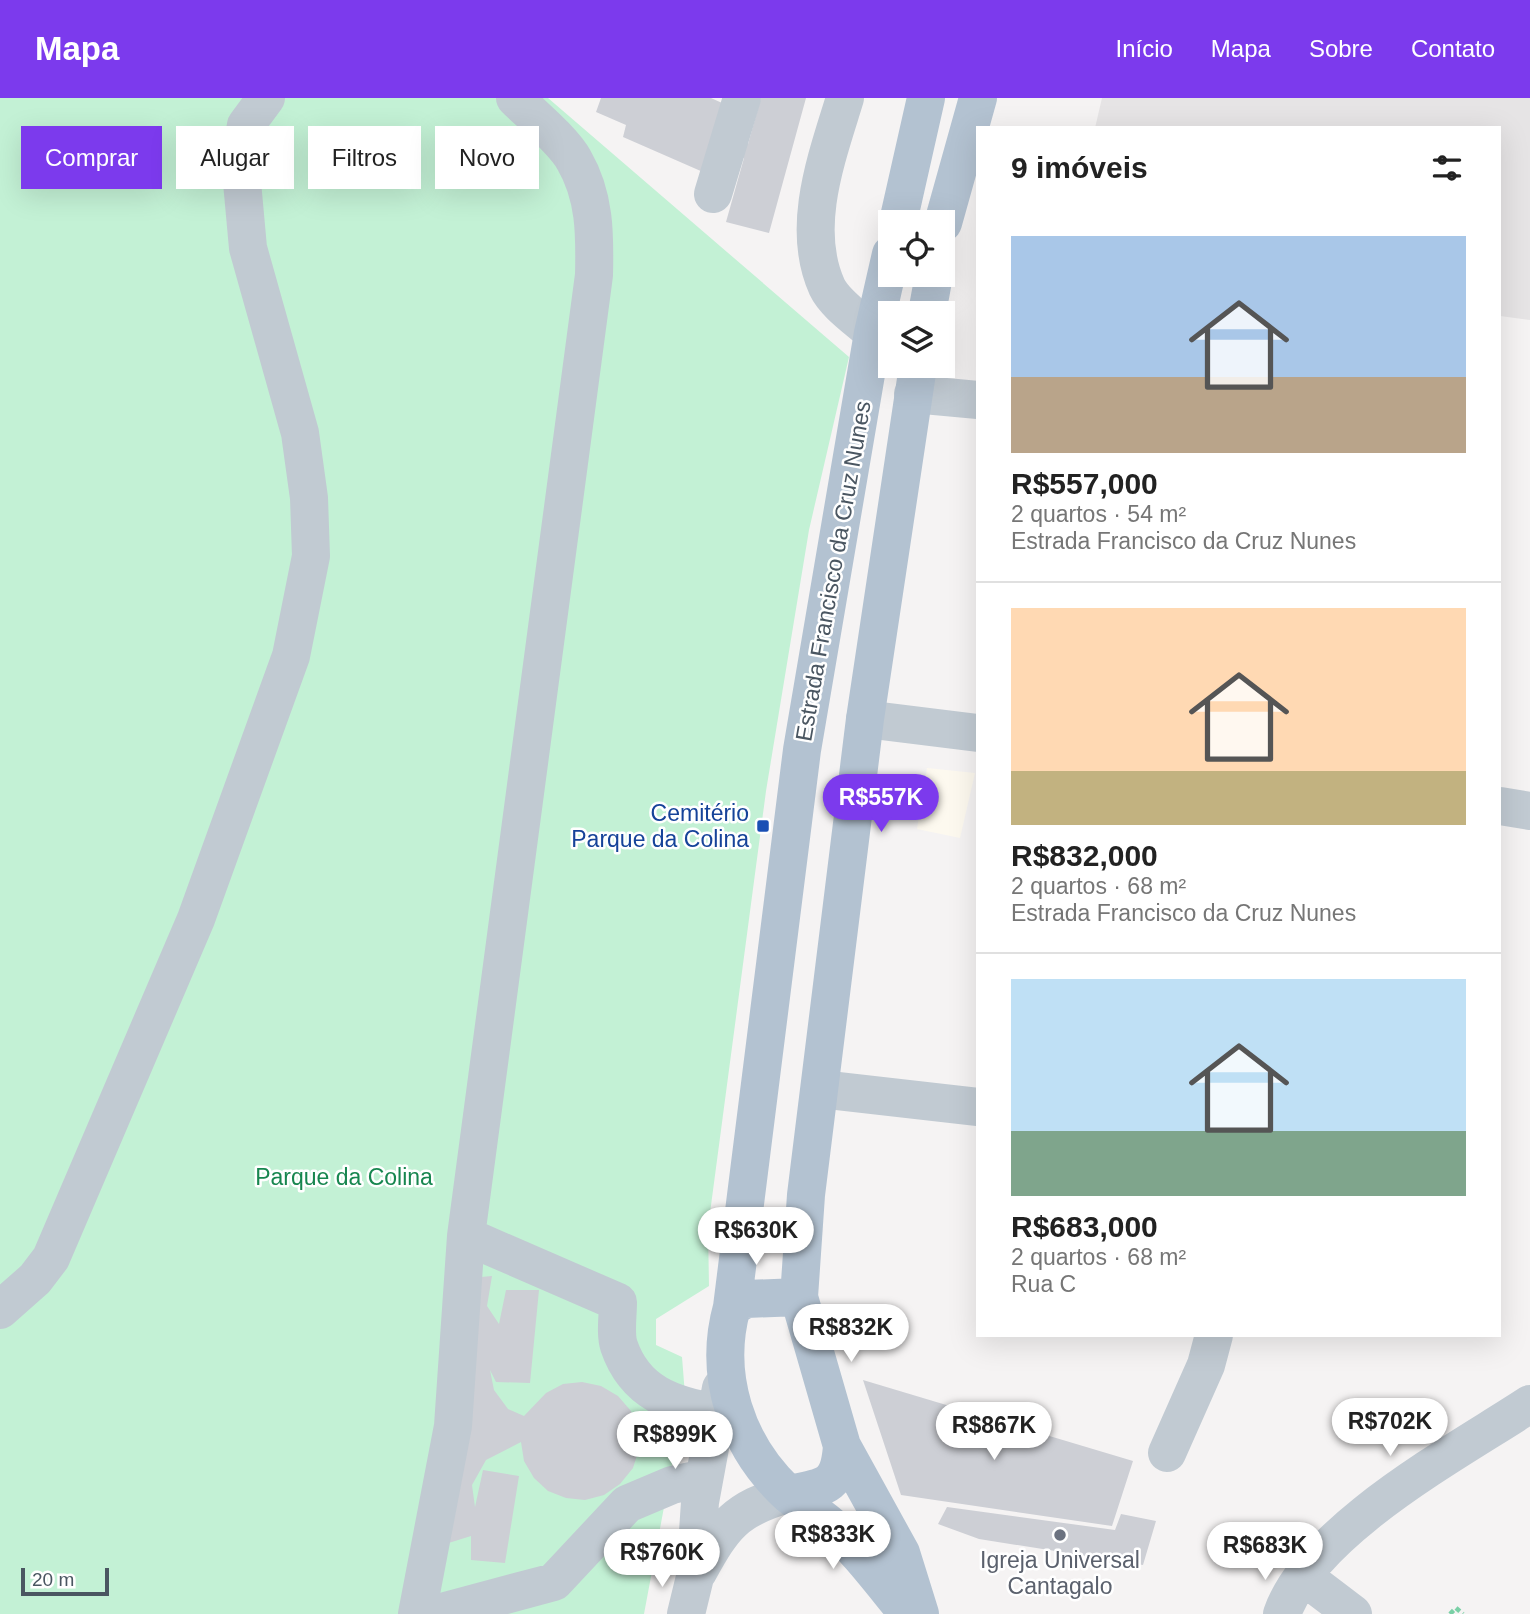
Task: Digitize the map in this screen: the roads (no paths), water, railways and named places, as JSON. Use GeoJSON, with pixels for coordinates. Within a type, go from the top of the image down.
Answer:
{"type":"FeatureCollection","features":[{"type":"Feature","properties":{"kind":"main road"},"geometry":{"type":"LineString","coordinates":[[901,210],[926,98]]}},
{"type":"Feature","properties":{"kind":"main road"},"geometry":{"type":"LineString","coordinates":[[947,210],[978,98]]}},
{"type":"Feature","properties":{"kind":"main road","name":"Estrada Francisco da Cruz Nunes"},"geometry":{"type":"LineString","coordinates":[[883,287],[873,333],[802,750],[732,1307],[726,1326],[724,1375],[744,1437],[763,1468],[788,1494],[830,1524],[908,1614]]}},
{"type":"Feature","properties":{"kind":"main road"},"geometry":{"type":"LineString","coordinates":[[916,380],[865,719],[806,1195],[800,1297],[842,1446],[901,1553],[920,1614]]}},
{"type":"Feature","properties":{"kind":"main road"},"geometry":{"type":"LineString","coordinates":[[732,1307],[754,1297],[800,1297]]}},
{"type":"Feature","properties":{"kind":"main road"},"geometry":{"type":"LineString","coordinates":[[788,1494],[813,1489],[834,1479],[841,1470],[842,1446]]}},
{"type":"Feature","properties":{"kind":"street"},"geometry":{"type":"LineString","coordinates":[[0,1310],[18,1277],[51,1258],[196,919],[291,656],[310,556],[309,498],[300,433],[248,248],[240,160],[246,125],[266,98]]}},
{"type":"Feature","properties":{"kind":"street"},"geometry":{"type":"LineString","coordinates":[[417,1614],[453,1426],[466,1236],[594,275],[596,233],[591,197],[574,158],[515,98]]}},
{"type":"Feature","properties":{"kind":"street"},"geometry":{"type":"LineString","coordinates":[[713,194],[742,98]]}},
{"type":"Feature","properties":{"kind":"street"},"geometry":{"type":"LineString","coordinates":[[845,98],[826,161],[816,212],[820,262],[828,290],[873,333]]}},
{"type":"Feature","properties":{"kind":"street"},"geometry":{"type":"LineString","coordinates":[[916,380],[976,399]]}},
{"type":"Feature","properties":{"kind":"street"},"geometry":{"type":"LineString","coordinates":[[865,719],[976,733]]}},
{"type":"Feature","properties":{"kind":"street"},"geometry":{"type":"LineString","coordinates":[[1501,806],[1530,811]]}},
{"type":"Feature","properties":{"kind":"street"},"geometry":{"type":"LineString","coordinates":[[820,1089],[976,1107]]}},
{"type":"Feature","properties":{"kind":"street"},"geometry":{"type":"LineString","coordinates":[[466,1236],[618,1303],[619,1345],[642,1387],[685,1407],[717,1413]]}},
{"type":"Feature","properties":{"kind":"street"},"geometry":{"type":"LineString","coordinates":[[1167,1453],[1206,1365],[1213,1337]]}},
{"type":"Feature","properties":{"kind":"street"},"geometry":{"type":"LineString","coordinates":[[686,1614],[695,1577],[704,1478],[724,1375]]}},
{"type":"Feature","properties":{"kind":"street"},"geometry":{"type":"LineString","coordinates":[[1282,1614],[1303,1576],[1350,1528],[1405,1484],[1530,1404]]}},
{"type":"Feature","properties":{"kind":"street"},"geometry":{"type":"LineString","coordinates":[[433,1614],[554,1582],[627,1504],[672,1485],[704,1478]]}},
{"type":"Feature","properties":{"kind":"street"},"geometry":{"type":"LineString","coordinates":[[695,1577],[720,1532],[749,1507],[788,1494]]}},
{"type":"Feature","properties":{"kind":"street"},"geometry":{"type":"LineString","coordinates":[[1303,1576],[1353,1614]]}},
{"type":"Feature","properties":{"kind":"place","name":"Cemitério Parque da Colina"},"geometry":{"type":"Point","coordinates":[763,826]}},
{"type":"Feature","properties":{"kind":"place","name":"Igreja Universal Cantagalo"},"geometry":{"type":"Point","coordinates":[1060,1535]}},
{"type":"Feature","properties":{"kind":"park label","name":"Parque da Colina"},"geometry":{"type":"Point","coordinates":[344,1177]}}]}
